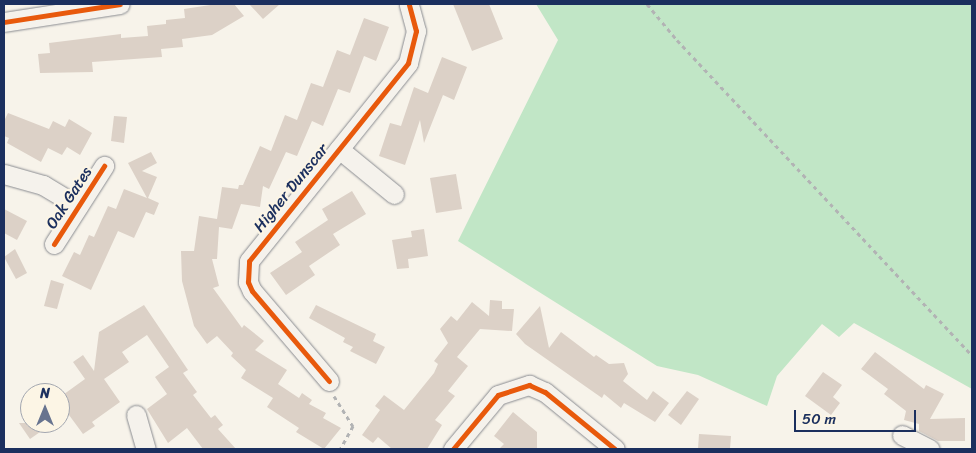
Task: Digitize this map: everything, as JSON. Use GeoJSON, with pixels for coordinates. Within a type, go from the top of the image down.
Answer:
{"type":"FeatureCollection","features":[{"type":"Feature","properties":{"kind":"street"},"geometry":{"type":"LineString","coordinates":[[4,22],[26,12],[120,4]]}},
{"type":"Feature","properties":{"kind":"street","name":"Higher Dunscar"},"geometry":{"type":"LineString","coordinates":[[329,380],[252,291],[247,272],[255,253],[408,63],[416,32],[409,4]]}},
{"type":"Feature","properties":{"kind":"street","name":"Higher Dunscar"},"geometry":{"type":"LineString","coordinates":[[339,148],[394,195]]}},
{"type":"Feature","properties":{"kind":"street","name":"Oak Gates"},"geometry":{"type":"LineString","coordinates":[[54,244],[104,166]]}},
{"type":"Feature","properties":{"kind":"street","name":"Oak Gates"},"geometry":{"type":"LineString","coordinates":[[4,174],[43,185],[78,206]]}},
{"type":"Feature","properties":{"kind":"street"},"geometry":{"type":"LineString","coordinates":[[453,449],[498,395],[528,385],[545,392],[615,449]]}},
{"type":"Feature","properties":{"kind":"street"},"geometry":{"type":"LineString","coordinates":[[136,415],[146,449]]}},
{"type":"Feature","properties":{"kind":"street"},"geometry":{"type":"LineString","coordinates":[[902,435],[930,449]]}},
{"type":"Feature","properties":{"kind":"path"},"geometry":{"type":"LineString","coordinates":[[648,4],[677,40],[972,354]]}},
{"type":"Feature","properties":{"kind":"path"},"geometry":{"type":"LineString","coordinates":[[329,380],[332,394],[353,426],[340,449]]}},
{"type":"Feature","properties":{"kind":"green space"},"geometry":{"type":"Polygon","coordinates":[[[536,4],[972,4],[972,389],[854,323],[839,337],[822,324],[777,376],[767,406],[698,375],[657,366],[458,241],[558,40],[536,4]]]}},
{"type":"Feature","properties":{"kind":"building"},"geometry":{"type":"Polygon","coordinates":[[[217,4],[234,4],[244,16],[212,35],[182,39],[183,47],[161,49],[162,57],[92,62],[93,72],[40,73],[38,54],[50,53],[49,43],[121,34],[121,38],[148,36],[147,26],[166,24],[166,20],[185,18],[184,9],[217,4]]]}},
{"type":"Feature","properties":{"kind":"building"},"geometry":{"type":"Polygon","coordinates":[[[249,4],[280,4],[263,19],[249,4]]]}},
{"type":"Feature","properties":{"kind":"building"},"geometry":{"type":"Polygon","coordinates":[[[453,4],[489,4],[503,39],[472,51],[453,4]]]}},
{"type":"Feature","properties":{"kind":"building"},"geometry":{"type":"Polygon","coordinates":[[[364,18],[389,27],[376,61],[364,56],[350,93],[338,89],[323,126],[312,121],[297,156],[286,152],[269,189],[263,186],[260,207],[241,204],[232,229],[219,227],[217,259],[212,259],[219,286],[213,288],[242,328],[244,325],[264,341],[255,350],[287,370],[278,384],[299,398],[302,393],[312,400],[309,404],[326,413],[323,418],[341,428],[324,449],[296,432],[299,428],[267,407],[273,398],[241,378],[246,370],[231,356],[233,353],[217,336],[207,344],[194,326],[182,281],[181,251],[194,251],[199,216],[217,219],[222,187],[238,189],[239,185],[243,185],[260,146],[271,151],[285,115],[297,120],[311,83],[323,87],[337,50],[350,55],[364,18]]]}},
{"type":"Feature","properties":{"kind":"building"},"geometry":{"type":"Polygon","coordinates":[[[442,57],[467,67],[454,100],[443,95],[424,143],[420,120],[405,165],[379,156],[390,123],[401,126],[414,87],[428,93],[442,57]]]}},
{"type":"Feature","properties":{"kind":"building"},"geometry":{"type":"Polygon","coordinates":[[[8,113],[49,129],[53,121],[65,127],[69,119],[92,133],[80,155],[67,147],[62,155],[48,148],[41,162],[7,143],[9,138],[4,136],[4,121],[8,113]]]}},
{"type":"Feature","properties":{"kind":"building"},"geometry":{"type":"Polygon","coordinates":[[[114,116],[127,117],[124,143],[111,141],[114,116]]]}},
{"type":"Feature","properties":{"kind":"building"},"geometry":{"type":"Polygon","coordinates":[[[151,152],[157,163],[142,171],[157,177],[148,198],[159,203],[154,215],[146,212],[134,238],[118,231],[91,290],[62,276],[74,252],[80,255],[89,235],[94,237],[108,206],[116,209],[124,189],[147,198],[128,163],[151,152]]]}},
{"type":"Feature","properties":{"kind":"building"},"geometry":{"type":"Polygon","coordinates":[[[456,174],[462,209],[436,213],[430,178],[456,174]]]}},
{"type":"Feature","properties":{"kind":"building"},"geometry":{"type":"Polygon","coordinates":[[[352,191],[366,214],[333,234],[340,245],[309,266],[315,275],[286,295],[270,273],[302,252],[295,242],[328,220],[322,209],[352,191]]]}},
{"type":"Feature","properties":{"kind":"building"},"geometry":{"type":"Polygon","coordinates":[[[4,209],[27,221],[17,240],[4,233],[4,209]]]}},
{"type":"Feature","properties":{"kind":"building"},"geometry":{"type":"Polygon","coordinates":[[[424,229],[428,256],[408,259],[409,268],[397,269],[392,240],[412,237],[411,231],[424,229]]]}},
{"type":"Feature","properties":{"kind":"building"},"geometry":{"type":"Polygon","coordinates":[[[15,249],[27,273],[16,279],[4,257],[15,249]]]}},
{"type":"Feature","properties":{"kind":"building"},"geometry":{"type":"Polygon","coordinates":[[[51,280],[64,284],[57,309],[44,306],[51,280]]]}},
{"type":"Feature","properties":{"kind":"building"},"geometry":{"type":"Polygon","coordinates":[[[490,300],[502,301],[502,309],[514,309],[512,331],[480,329],[457,357],[468,366],[448,391],[455,396],[435,420],[442,425],[427,449],[392,449],[378,437],[373,443],[362,435],[380,410],[375,406],[384,395],[404,410],[434,373],[438,364],[434,361],[448,343],[440,329],[451,316],[457,321],[472,302],[489,316],[490,300]]]}},
{"type":"Feature","properties":{"kind":"building"},"geometry":{"type":"Polygon","coordinates":[[[144,305],[188,370],[183,373],[197,392],[193,395],[211,418],[215,415],[223,425],[218,429],[236,449],[203,449],[187,428],[168,443],[147,409],[167,394],[155,377],[169,367],[147,335],[122,352],[129,362],[104,379],[120,402],[92,422],[95,426],[83,434],[70,416],[70,390],[85,379],[73,362],[83,355],[94,371],[99,332],[144,305]]]}},
{"type":"Feature","properties":{"kind":"building"},"geometry":{"type":"Polygon","coordinates":[[[316,305],[376,334],[373,341],[385,347],[376,364],[350,351],[353,347],[343,342],[345,338],[309,318],[316,305]]]}},
{"type":"Feature","properties":{"kind":"building"},"geometry":{"type":"Polygon","coordinates":[[[540,306],[549,348],[561,332],[594,357],[596,355],[609,364],[624,363],[628,374],[623,381],[647,400],[653,391],[669,403],[655,422],[624,403],[621,408],[604,394],[602,398],[525,344],[516,334],[540,306]]]}},
{"type":"Feature","properties":{"kind":"building"},"geometry":{"type":"Polygon","coordinates":[[[875,352],[924,389],[926,385],[944,394],[930,419],[965,418],[965,441],[938,441],[919,431],[919,424],[904,420],[906,411],[884,394],[888,389],[861,369],[875,352]]]}},
{"type":"Feature","properties":{"kind":"building"},"geometry":{"type":"Polygon","coordinates":[[[823,372],[842,385],[833,397],[840,403],[831,415],[805,396],[823,372]]]}},
{"type":"Feature","properties":{"kind":"building"},"geometry":{"type":"Polygon","coordinates":[[[687,391],[699,399],[681,425],[668,415],[687,391]]]}},
{"type":"Feature","properties":{"kind":"building"},"geometry":{"type":"Polygon","coordinates":[[[513,412],[537,432],[537,449],[499,449],[504,444],[494,436],[513,412]]]}},
{"type":"Feature","properties":{"kind":"building"},"geometry":{"type":"Polygon","coordinates":[[[26,433],[39,433],[30,439],[26,433]]]}},
{"type":"Feature","properties":{"kind":"building"},"geometry":{"type":"Polygon","coordinates":[[[699,434],[731,436],[730,449],[698,449],[699,434]]]}},
{"type":"Feature","properties":{"kind":"cycle path"},"geometry":{"type":"LineString","coordinates":[[4,22],[120,4]]}},
{"type":"Feature","properties":{"kind":"cycle path"},"geometry":{"type":"LineString","coordinates":[[329,381],[252,291],[248,282],[249,261],[408,63],[416,31],[409,4]]}},
{"type":"Feature","properties":{"kind":"cycle path"},"geometry":{"type":"LineString","coordinates":[[54,244],[104,166]]}},
{"type":"Feature","properties":{"kind":"cycle path"},"geometry":{"type":"LineString","coordinates":[[453,449],[498,395],[529,385],[545,392],[615,449]]}}]}
